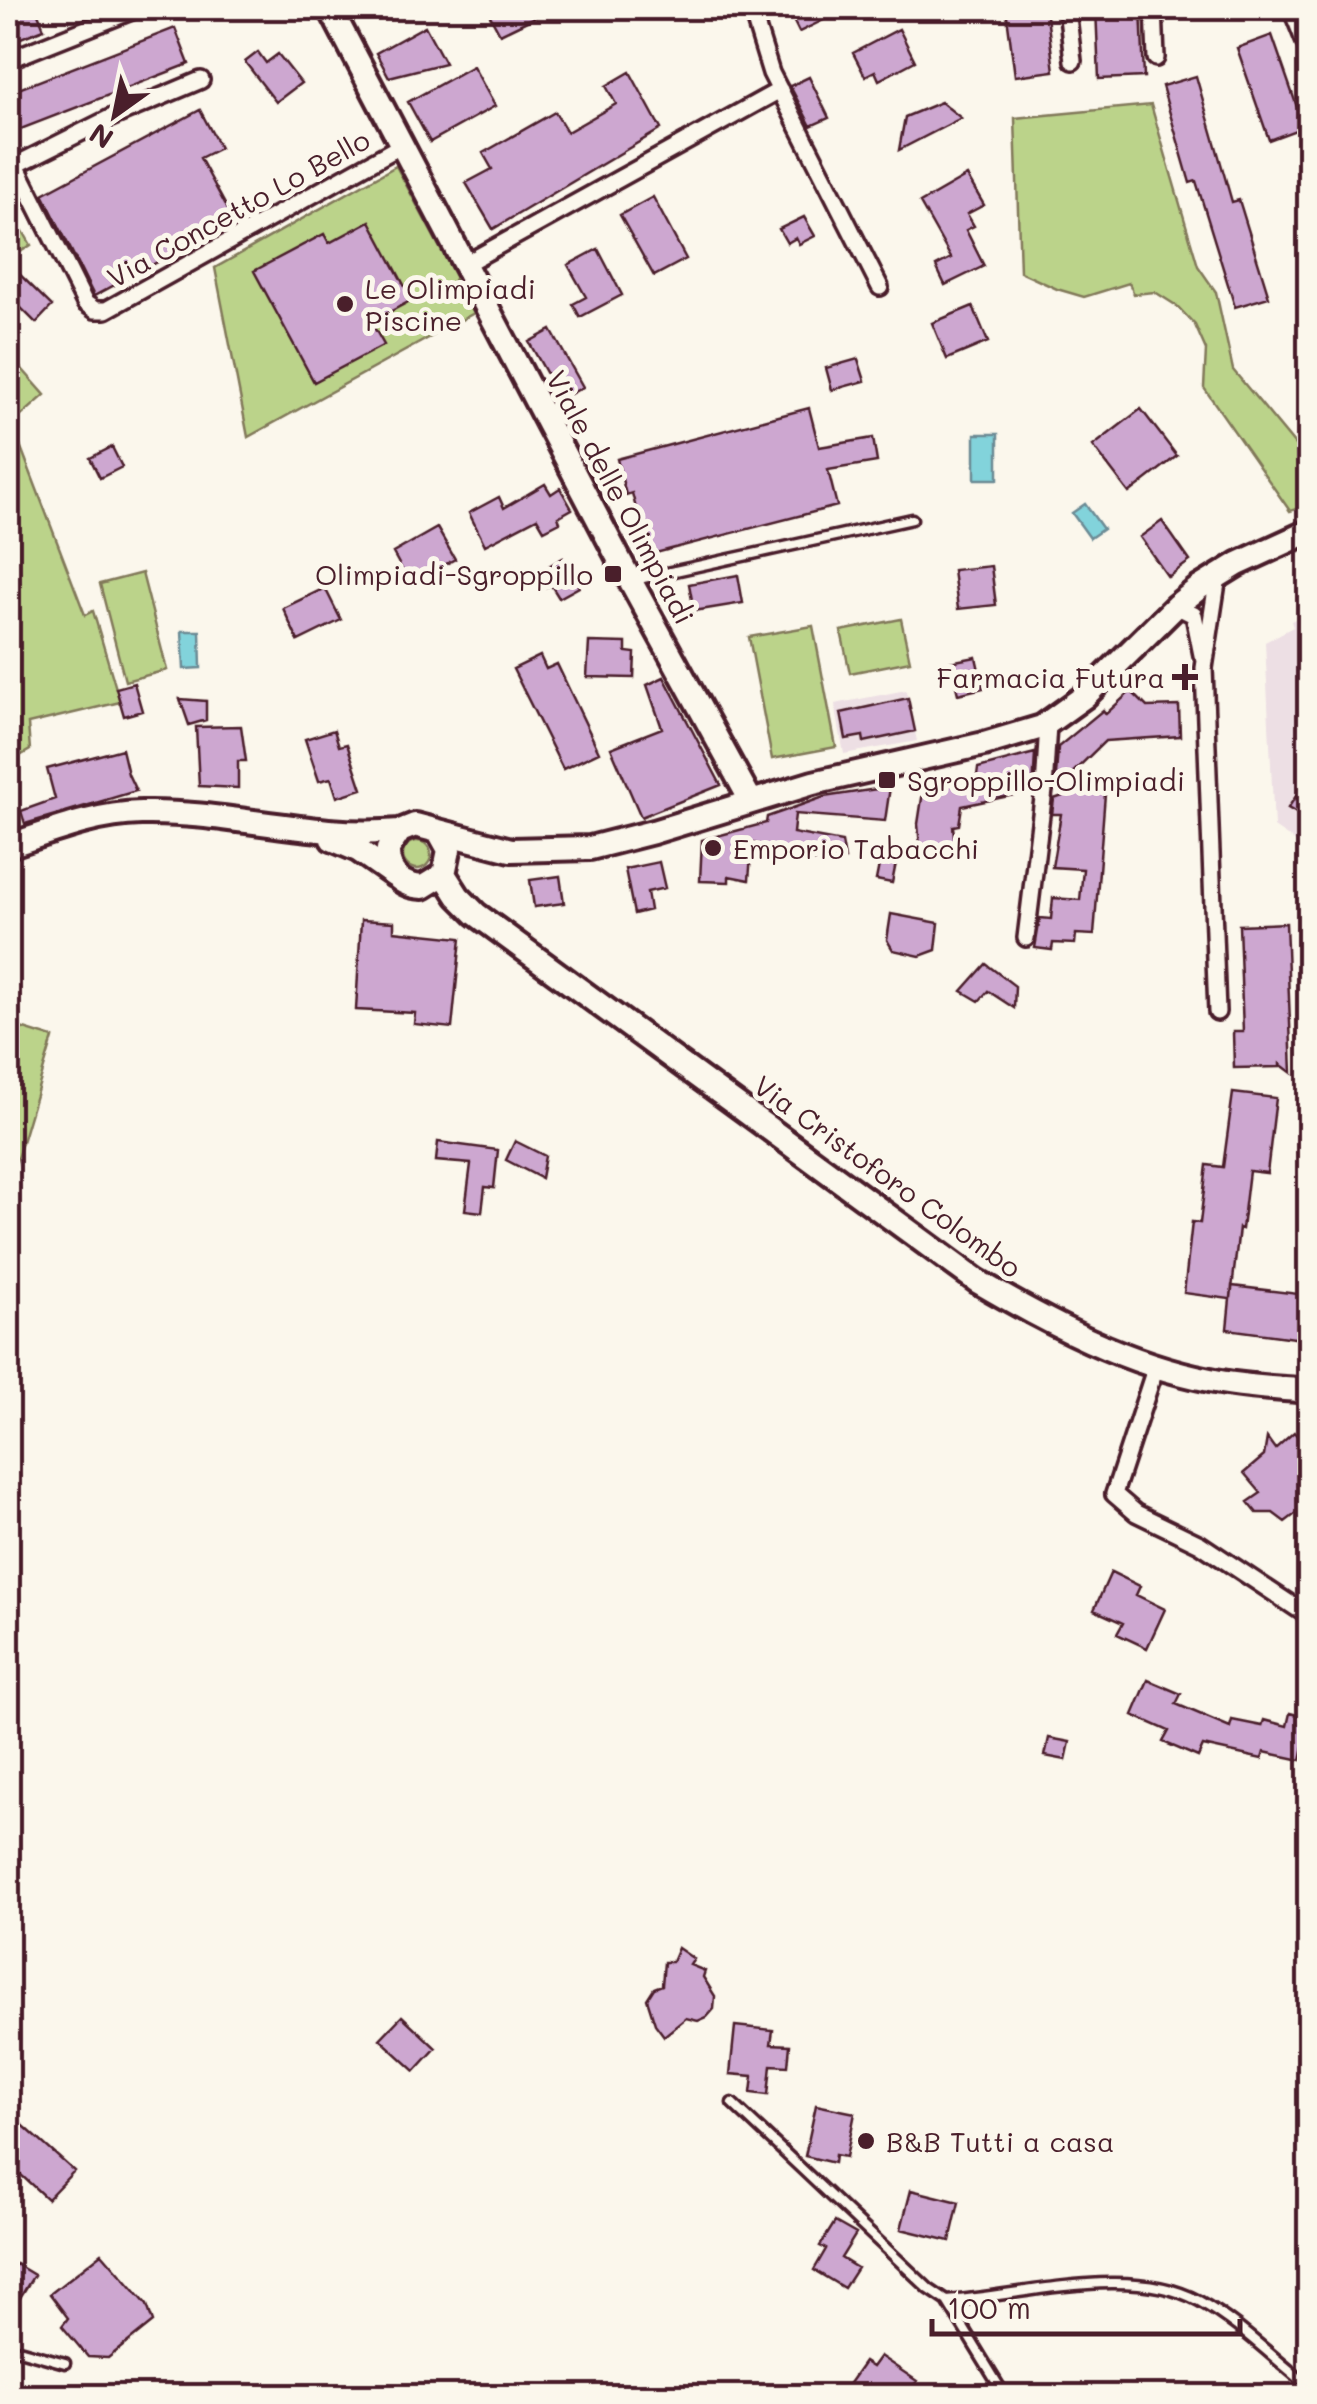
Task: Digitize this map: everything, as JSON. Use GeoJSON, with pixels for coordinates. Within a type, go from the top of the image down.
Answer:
{"type":"FeatureCollection","features":[{"type":"Feature","properties":{"kind":"street"},"geometry":{"type":"LineString","coordinates":[[8,60],[138,8]]}},
{"type":"Feature","properties":{"kind":"street","name":"Viale delle Olimpiadi"},"geometry":{"type":"LineString","coordinates":[[330,8],[750,801]]}},
{"type":"Feature","properties":{"kind":"street"},"geometry":{"type":"LineString","coordinates":[[750,8],[780,90],[880,287]]}},
{"type":"Feature","properties":{"kind":"street"},"geometry":{"type":"LineString","coordinates":[[1067,8],[1073,61]]}},
{"type":"Feature","properties":{"kind":"street"},"geometry":{"type":"LineString","coordinates":[[1154,8],[1156,58]]}},
{"type":"Feature","properties":{"kind":"street"},"geometry":{"type":"LineString","coordinates":[[1291,8],[1310,56]]}},
{"type":"Feature","properties":{"kind":"street"},"geometry":{"type":"LineString","coordinates":[[12,162],[201,80]]}},
{"type":"Feature","properties":{"kind":"street"},"geometry":{"type":"LineString","coordinates":[[466,264],[780,90]]}},
{"type":"Feature","properties":{"kind":"street","name":"Via Concetto Lo Bello"},"geometry":{"type":"LineString","coordinates":[[12,162],[85,303],[95,310],[106,310],[402,146]]}},
{"type":"Feature","properties":{"kind":"street"},"geometry":{"type":"LineString","coordinates":[[400,831],[388,849],[391,871],[402,882],[423,887],[473,856],[511,850],[590,848],[750,801],[984,744],[1048,724],[1085,696],[1176,606],[1218,576],[1310,530]]}},
{"type":"Feature","properties":{"kind":"street"},"geometry":{"type":"LineString","coordinates":[[1204,668],[1218,576]]}},
{"type":"Feature","properties":{"kind":"street"},"geometry":{"type":"LineString","coordinates":[[1176,606],[1187,610],[1196,620],[1204,668],[1217,1012]]}},
{"type":"Feature","properties":{"kind":"street"},"geometry":{"type":"LineString","coordinates":[[1026,938],[1048,724]]}},
{"type":"Feature","properties":{"kind":"street"},"geometry":{"type":"LineString","coordinates":[[8,846],[102,816],[140,813],[193,814],[315,832],[360,834],[400,831],[415,824],[511,850]]}},
{"type":"Feature","properties":{"kind":"street"},"geometry":{"type":"LineString","coordinates":[[315,832],[358,850],[402,882],[476,914]]}},
{"type":"Feature","properties":{"kind":"street"},"geometry":{"type":"LineString","coordinates":[[438,832],[449,850],[445,872],[458,896],[476,914]]}},
{"type":"Feature","properties":{"kind":"street","name":"Via Cristoforo Colombo"},"geometry":{"type":"LineString","coordinates":[[476,914],[978,1281],[1078,1337],[1156,1366],[1210,1380],[1310,1391]]}},
{"type":"Feature","properties":{"kind":"street"},"geometry":{"type":"LineString","coordinates":[[1156,1366],[1114,1494],[1136,1513],[1200,1544],[1310,1616]]}},
{"type":"Feature","properties":{"kind":"lane"},"geometry":{"type":"LineString","coordinates":[[630,580],[912,519]]}},
{"type":"Feature","properties":{"kind":"lane"},"geometry":{"type":"LineString","coordinates":[[732,2103],[947,2302],[1005,2396]]}},
{"type":"Feature","properties":{"kind":"lane"},"geometry":{"type":"LineString","coordinates":[[947,2302],[1120,2282],[1158,2286],[1198,2301],[1310,2387]]}},
{"type":"Feature","properties":{"kind":"lane"},"geometry":{"type":"LineString","coordinates":[[8,2348],[64,2363]]}},
{"type":"Feature","properties":{"kind":"shaded area"},"geometry":{"type":"Polygon","coordinates":[[[1309,613],[1309,851],[1274,827],[1265,642],[1293,627],[1291,621],[1309,613]]]}},
{"type":"Feature","properties":{"kind":"shaded area"},"geometry":{"type":"Polygon","coordinates":[[[906,690],[917,741],[844,754],[835,704],[906,690]]]}},
{"type":"Feature","properties":{"kind":"green space"},"geometry":{"type":"Polygon","coordinates":[[[1151,105],[1198,266],[1216,292],[1233,370],[1309,462],[1309,505],[1290,511],[1204,388],[1206,350],[1195,325],[1177,306],[1155,292],[1134,294],[1129,283],[1084,297],[1020,272],[1015,118],[1151,105]]]}},
{"type":"Feature","properties":{"kind":"green space","name":"Le Olimpiadi Piscine"},"geometry":{"type":"Polygon","coordinates":[[[396,166],[456,278],[452,282],[474,313],[248,437],[215,268],[396,166]]]}},
{"type":"Feature","properties":{"kind":"green space"},"geometry":{"type":"Polygon","coordinates":[[[8,205],[31,245],[8,260],[8,205]]]}},
{"type":"Feature","properties":{"kind":"green space"},"geometry":{"type":"Polygon","coordinates":[[[8,353],[45,395],[12,424],[85,615],[93,611],[120,702],[28,724],[30,750],[8,763],[8,353]]]}},
{"type":"Feature","properties":{"kind":"green space"},"geometry":{"type":"Polygon","coordinates":[[[142,573],[167,670],[125,681],[100,584],[142,573]]]}},
{"type":"Feature","properties":{"kind":"green space"},"geometry":{"type":"Polygon","coordinates":[[[901,619],[910,661],[850,673],[841,631],[901,619]]]}},
{"type":"Feature","properties":{"kind":"green space"},"geometry":{"type":"Polygon","coordinates":[[[813,626],[836,747],[772,759],[749,637],[813,626]]]}},
{"type":"Feature","properties":{"kind":"green space"},"geometry":{"type":"Polygon","coordinates":[[[417,841],[427,845],[431,855],[427,865],[417,869],[407,865],[403,855],[407,845],[417,841]]]}},
{"type":"Feature","properties":{"kind":"green space"},"geometry":{"type":"Polygon","coordinates":[[[8,1024],[53,1038],[8,1189],[8,1024]]]}},
{"type":"Feature","properties":{"kind":"water"},"geometry":{"type":"Polygon","coordinates":[[[975,434],[998,434],[998,479],[975,479],[975,434]]]}},
{"type":"Feature","properties":{"kind":"water"},"geometry":{"type":"Polygon","coordinates":[[[1085,504],[1103,529],[1090,538],[1072,513],[1085,504]]]}},
{"type":"Feature","properties":{"kind":"water"},"geometry":{"type":"Polygon","coordinates":[[[182,631],[200,631],[201,668],[184,669],[182,631]]]}},
{"type":"Feature","properties":{"kind":"building"},"geometry":{"type":"Polygon","coordinates":[[[8,8],[36,8],[44,29],[8,43],[8,8]]]}},
{"type":"Feature","properties":{"kind":"building"},"geometry":{"type":"Polygon","coordinates":[[[486,8],[554,8],[500,34],[486,8]]]}},
{"type":"Feature","properties":{"kind":"building"},"geometry":{"type":"Polygon","coordinates":[[[787,8],[848,8],[799,32],[787,8]]]}},
{"type":"Feature","properties":{"kind":"building"},"geometry":{"type":"Polygon","coordinates":[[[1006,8],[1046,8],[1054,71],[1015,76],[1006,8]]]}},
{"type":"Feature","properties":{"kind":"building"},"geometry":{"type":"Polygon","coordinates":[[[1096,8],[1141,8],[1144,77],[1099,79],[1096,8]]]}},
{"type":"Feature","properties":{"kind":"building"},"geometry":{"type":"Polygon","coordinates":[[[425,26],[445,63],[389,77],[376,53],[425,26]]]}},
{"type":"Feature","properties":{"kind":"building"},"geometry":{"type":"Polygon","coordinates":[[[175,28],[189,64],[8,134],[8,93],[175,28]]]}},
{"type":"Feature","properties":{"kind":"building"},"geometry":{"type":"Polygon","coordinates":[[[899,29],[915,61],[879,80],[875,71],[865,76],[853,53],[899,29]]]}},
{"type":"Feature","properties":{"kind":"building"},"geometry":{"type":"Polygon","coordinates":[[[1272,35],[1304,127],[1269,140],[1237,48],[1272,35]]]}},
{"type":"Feature","properties":{"kind":"building"},"geometry":{"type":"Polygon","coordinates":[[[258,52],[266,63],[278,54],[301,83],[276,102],[245,62],[258,52]]]}},
{"type":"Feature","properties":{"kind":"building"},"geometry":{"type":"Polygon","coordinates":[[[473,66],[495,106],[430,142],[408,102],[473,66]]]}},
{"type":"Feature","properties":{"kind":"building"},"geometry":{"type":"Polygon","coordinates":[[[630,72],[661,129],[493,229],[466,183],[492,169],[483,153],[555,112],[567,132],[616,104],[606,86],[630,72]]]}},
{"type":"Feature","properties":{"kind":"building"},"geometry":{"type":"Polygon","coordinates":[[[1196,76],[1232,202],[1239,200],[1269,297],[1235,307],[1196,181],[1190,183],[1162,86],[1196,76]]]}},
{"type":"Feature","properties":{"kind":"building"},"geometry":{"type":"Polygon","coordinates":[[[809,77],[829,118],[811,126],[790,86],[809,77]]]}},
{"type":"Feature","properties":{"kind":"building"},"geometry":{"type":"Polygon","coordinates":[[[941,102],[961,118],[899,150],[905,117],[941,102]]]}},
{"type":"Feature","properties":{"kind":"building"},"geometry":{"type":"Polygon","coordinates":[[[200,110],[220,148],[200,158],[234,221],[94,296],[43,194],[200,110]]]}},
{"type":"Feature","properties":{"kind":"building"},"geometry":{"type":"Polygon","coordinates":[[[967,176],[984,205],[967,214],[974,226],[966,230],[984,266],[945,285],[936,266],[951,258],[920,203],[967,176]]]}},
{"type":"Feature","properties":{"kind":"building"},"geometry":{"type":"Polygon","coordinates":[[[653,197],[686,259],[654,276],[620,215],[653,197]]]}},
{"type":"Feature","properties":{"kind":"building"},"geometry":{"type":"Polygon","coordinates":[[[804,217],[815,236],[799,244],[796,238],[787,243],[779,229],[804,217]]]}},
{"type":"Feature","properties":{"kind":"building"},"geometry":{"type":"Polygon","coordinates":[[[370,221],[412,300],[371,322],[384,345],[314,382],[254,271],[324,234],[329,243],[370,221]]]}},
{"type":"Feature","properties":{"kind":"building"},"geometry":{"type":"Polygon","coordinates":[[[598,249],[622,295],[580,317],[573,304],[586,297],[568,265],[598,249]]]}},
{"type":"Feature","properties":{"kind":"building"},"geometry":{"type":"Polygon","coordinates":[[[8,263],[52,306],[36,323],[8,295],[8,263]]]}},
{"type":"Feature","properties":{"kind":"building"},"geometry":{"type":"Polygon","coordinates":[[[973,306],[988,342],[947,359],[932,323],[973,306]]]}},
{"type":"Feature","properties":{"kind":"building"},"geometry":{"type":"Polygon","coordinates":[[[551,330],[583,387],[561,399],[529,342],[551,330]]]}},
{"type":"Feature","properties":{"kind":"building"},"geometry":{"type":"Polygon","coordinates":[[[858,359],[865,381],[832,390],[826,368],[858,359]]]}},
{"type":"Feature","properties":{"kind":"building"},"geometry":{"type":"Polygon","coordinates":[[[809,408],[819,447],[873,438],[877,462],[828,470],[837,506],[648,555],[632,493],[626,495],[617,459],[809,408]]]}},
{"type":"Feature","properties":{"kind":"building"},"geometry":{"type":"Polygon","coordinates":[[[1141,409],[1177,456],[1129,493],[1093,446],[1141,409]]]}},
{"type":"Feature","properties":{"kind":"building"},"geometry":{"type":"Polygon","coordinates":[[[112,447],[122,467],[100,478],[90,458],[112,447]]]}},
{"type":"Feature","properties":{"kind":"building"},"geometry":{"type":"Polygon","coordinates":[[[545,484],[551,494],[560,488],[572,509],[558,517],[560,522],[544,530],[537,518],[485,545],[469,513],[499,497],[504,508],[545,484]]]}},
{"type":"Feature","properties":{"kind":"building"},"geometry":{"type":"Polygon","coordinates":[[[1162,521],[1190,561],[1168,577],[1140,537],[1162,521]]]}},
{"type":"Feature","properties":{"kind":"building"},"geometry":{"type":"Polygon","coordinates":[[[437,528],[455,559],[410,584],[393,553],[437,528]]]}},
{"type":"Feature","properties":{"kind":"building"},"geometry":{"type":"Polygon","coordinates":[[[563,558],[579,587],[559,598],[551,585],[546,587],[538,572],[563,558]]]}},
{"type":"Feature","properties":{"kind":"building"},"geometry":{"type":"Polygon","coordinates":[[[991,566],[996,605],[958,609],[953,570],[991,566]]]}},
{"type":"Feature","properties":{"kind":"building"},"geometry":{"type":"Polygon","coordinates":[[[738,575],[743,603],[694,611],[689,584],[738,575]]]}},
{"type":"Feature","properties":{"kind":"building"},"geometry":{"type":"Polygon","coordinates":[[[325,588],[341,620],[298,641],[283,608],[325,588]]]}},
{"type":"Feature","properties":{"kind":"building"},"geometry":{"type":"Polygon","coordinates":[[[589,642],[626,643],[626,652],[635,653],[634,678],[587,677],[589,642]]]}},
{"type":"Feature","properties":{"kind":"building"},"geometry":{"type":"Polygon","coordinates":[[[540,656],[546,669],[557,664],[599,752],[563,769],[513,669],[540,656]]]}},
{"type":"Feature","properties":{"kind":"building"},"geometry":{"type":"Polygon","coordinates":[[[976,657],[983,688],[958,694],[950,662],[976,657]]]}},
{"type":"Feature","properties":{"kind":"building"},"geometry":{"type":"Polygon","coordinates":[[[664,677],[721,785],[641,817],[611,748],[662,728],[647,685],[664,677]]]}},
{"type":"Feature","properties":{"kind":"building"},"geometry":{"type":"Polygon","coordinates":[[[134,683],[142,711],[124,716],[116,688],[134,683]]]}},
{"type":"Feature","properties":{"kind":"building"},"geometry":{"type":"Polygon","coordinates":[[[1131,691],[1147,707],[1179,706],[1180,736],[1105,741],[1055,790],[1058,747],[1103,710],[1106,714],[1131,691]]]}},
{"type":"Feature","properties":{"kind":"building"},"geometry":{"type":"Polygon","coordinates":[[[908,698],[915,731],[864,742],[863,736],[846,739],[841,713],[908,698]]]}},
{"type":"Feature","properties":{"kind":"building"},"geometry":{"type":"Polygon","coordinates":[[[180,699],[206,701],[206,720],[189,725],[180,699]]]}},
{"type":"Feature","properties":{"kind":"building"},"geometry":{"type":"Polygon","coordinates":[[[241,726],[246,761],[238,761],[238,788],[199,786],[196,727],[241,726]]]}},
{"type":"Feature","properties":{"kind":"building"},"geometry":{"type":"Polygon","coordinates":[[[334,730],[339,746],[347,744],[362,789],[337,797],[331,778],[319,781],[305,739],[334,730]]]}},
{"type":"Feature","properties":{"kind":"building"},"geometry":{"type":"Polygon","coordinates":[[[122,749],[136,791],[25,824],[21,811],[55,799],[47,769],[122,749]]]}},
{"type":"Feature","properties":{"kind":"building"},"geometry":{"type":"Polygon","coordinates":[[[1035,753],[1033,791],[962,806],[959,825],[953,826],[955,845],[920,847],[918,824],[924,785],[977,776],[978,768],[1035,753]]]}},
{"type":"Feature","properties":{"kind":"building"},"geometry":{"type":"Polygon","coordinates":[[[1310,775],[1310,821],[1288,808],[1310,775]]]}},
{"type":"Feature","properties":{"kind":"building"},"geometry":{"type":"Polygon","coordinates":[[[1106,781],[1094,935],[1076,934],[1075,944],[1053,943],[1052,950],[1035,948],[1040,918],[1051,919],[1053,898],[1080,900],[1083,869],[1052,867],[1061,814],[1052,814],[1054,799],[1106,781]]]}},
{"type":"Feature","properties":{"kind":"building"},"geometry":{"type":"Polygon","coordinates":[[[890,787],[885,821],[795,814],[793,833],[842,842],[845,859],[800,862],[799,854],[752,843],[749,880],[729,876],[729,882],[700,881],[702,840],[766,823],[767,817],[824,797],[890,787]]]}},
{"type":"Feature","properties":{"kind":"building"},"geometry":{"type":"Polygon","coordinates":[[[882,850],[898,853],[892,883],[876,880],[882,850]]]}},
{"type":"Feature","properties":{"kind":"building"},"geometry":{"type":"Polygon","coordinates":[[[659,862],[665,888],[647,892],[650,910],[634,914],[625,869],[659,862]]]}},
{"type":"Feature","properties":{"kind":"building"},"geometry":{"type":"Polygon","coordinates":[[[560,876],[564,903],[534,907],[530,880],[560,876]]]}},
{"type":"Feature","properties":{"kind":"building"},"geometry":{"type":"Polygon","coordinates":[[[891,914],[939,923],[936,950],[920,956],[893,950],[887,940],[891,914]]]}},
{"type":"Feature","properties":{"kind":"building"},"geometry":{"type":"Polygon","coordinates":[[[361,920],[394,922],[394,931],[461,938],[452,1028],[414,1024],[415,1013],[356,1010],[361,920]]]}},
{"type":"Feature","properties":{"kind":"building"},"geometry":{"type":"Polygon","coordinates":[[[1286,923],[1292,1073],[1280,1064],[1234,1068],[1233,1032],[1243,1032],[1239,925],[1286,923]]]}},
{"type":"Feature","properties":{"kind":"building"},"geometry":{"type":"Polygon","coordinates":[[[986,964],[1015,986],[1014,1008],[988,991],[979,1001],[962,991],[986,964]]]}},
{"type":"Feature","properties":{"kind":"building"},"geometry":{"type":"Polygon","coordinates":[[[1233,1093],[1276,1098],[1267,1173],[1249,1171],[1232,1286],[1307,1295],[1302,1339],[1227,1329],[1230,1299],[1184,1293],[1192,1222],[1200,1223],[1207,1165],[1223,1167],[1233,1093]]]}},
{"type":"Feature","properties":{"kind":"building"},"geometry":{"type":"Polygon","coordinates":[[[515,1141],[545,1156],[541,1178],[506,1160],[515,1141]]]}},
{"type":"Feature","properties":{"kind":"building"},"geometry":{"type":"Polygon","coordinates":[[[438,1142],[498,1150],[494,1188],[485,1187],[482,1212],[465,1210],[471,1164],[436,1161],[438,1142]]]}},
{"type":"Feature","properties":{"kind":"building"},"geometry":{"type":"Polygon","coordinates":[[[1294,1432],[1310,1451],[1310,1503],[1285,1522],[1273,1513],[1257,1513],[1248,1502],[1261,1493],[1244,1473],[1264,1456],[1267,1438],[1275,1449],[1294,1432]]]}},
{"type":"Feature","properties":{"kind":"building"},"geometry":{"type":"Polygon","coordinates":[[[1111,1572],[1140,1586],[1136,1595],[1165,1609],[1147,1648],[1117,1634],[1123,1623],[1094,1610],[1111,1572]]]}},
{"type":"Feature","properties":{"kind":"building"},"geometry":{"type":"Polygon","coordinates":[[[1148,1680],[1181,1694],[1176,1704],[1230,1727],[1232,1720],[1262,1726],[1264,1720],[1287,1726],[1290,1713],[1310,1718],[1301,1760],[1264,1752],[1262,1759],[1203,1746],[1198,1757],[1163,1742],[1169,1731],[1133,1715],[1148,1680]]]}},
{"type":"Feature","properties":{"kind":"building"},"geometry":{"type":"Polygon","coordinates":[[[1049,1738],[1070,1742],[1066,1760],[1045,1756],[1049,1738]]]}},
{"type":"Feature","properties":{"kind":"building"},"geometry":{"type":"Polygon","coordinates":[[[678,1948],[694,1959],[690,1965],[705,1971],[703,1977],[715,1996],[714,2009],[698,2021],[686,2018],[664,2036],[655,2024],[647,1999],[654,1988],[662,1985],[664,1962],[672,1962],[678,1948]]]}},
{"type":"Feature","properties":{"kind":"building"},"geometry":{"type":"Polygon","coordinates":[[[402,2016],[436,2048],[415,2071],[380,2039],[402,2016]]]}},
{"type":"Feature","properties":{"kind":"building"},"geometry":{"type":"Polygon","coordinates":[[[735,2026],[773,2030],[771,2044],[790,2045],[788,2066],[771,2065],[768,2095],[751,2093],[753,2076],[730,2074],[735,2026]]]}},
{"type":"Feature","properties":{"kind":"building"},"geometry":{"type":"Polygon","coordinates":[[[816,2105],[855,2113],[846,2157],[835,2155],[834,2163],[805,2156],[816,2105]]]}},
{"type":"Feature","properties":{"kind":"building"},"geometry":{"type":"Polygon","coordinates":[[[16,2119],[74,2171],[47,2199],[8,2163],[8,2128],[16,2119]]]}},
{"type":"Feature","properties":{"kind":"building"},"geometry":{"type":"Polygon","coordinates":[[[911,2190],[959,2202],[950,2241],[901,2229],[911,2190]]]}},
{"type":"Feature","properties":{"kind":"building"},"geometry":{"type":"Polygon","coordinates":[[[835,2222],[856,2234],[841,2258],[857,2268],[844,2288],[814,2270],[826,2249],[820,2246],[835,2222]]]}},
{"type":"Feature","properties":{"kind":"building"},"geometry":{"type":"Polygon","coordinates":[[[102,2253],[147,2305],[153,2322],[108,2358],[88,2357],[62,2326],[68,2318],[50,2294],[102,2253]]]}},
{"type":"Feature","properties":{"kind":"building"},"geometry":{"type":"Polygon","coordinates":[[[16,2264],[34,2275],[18,2301],[8,2295],[8,2278],[16,2264]]]}},
{"type":"Feature","properties":{"kind":"building"},"geometry":{"type":"Polygon","coordinates":[[[880,2356],[917,2381],[907,2396],[840,2396],[864,2362],[872,2367],[880,2356]]]}},
{"type":"Feature","properties":{"kind":"place","name":"Le Olimpiadi Piscine"},"geometry":{"type":"Point","coordinates":[345,304]}},
{"type":"Feature","properties":{"kind":"place","name":"Olimpiadi-Sgroppillo"},"geometry":{"type":"Point","coordinates":[613,574]}},
{"type":"Feature","properties":{"kind":"place","name":"Farmacia Futura"},"geometry":{"type":"Point","coordinates":[1185,677]}},
{"type":"Feature","properties":{"kind":"place","name":"Sgroppillo-Olimpiadi"},"geometry":{"type":"Point","coordinates":[887,780]}},
{"type":"Feature","properties":{"kind":"place","name":"Emporio Tabacchi"},"geometry":{"type":"Point","coordinates":[713,848]}},
{"type":"Feature","properties":{"kind":"place","name":"B&B Tutti a casa"},"geometry":{"type":"Point","coordinates":[866,2141]}}]}
